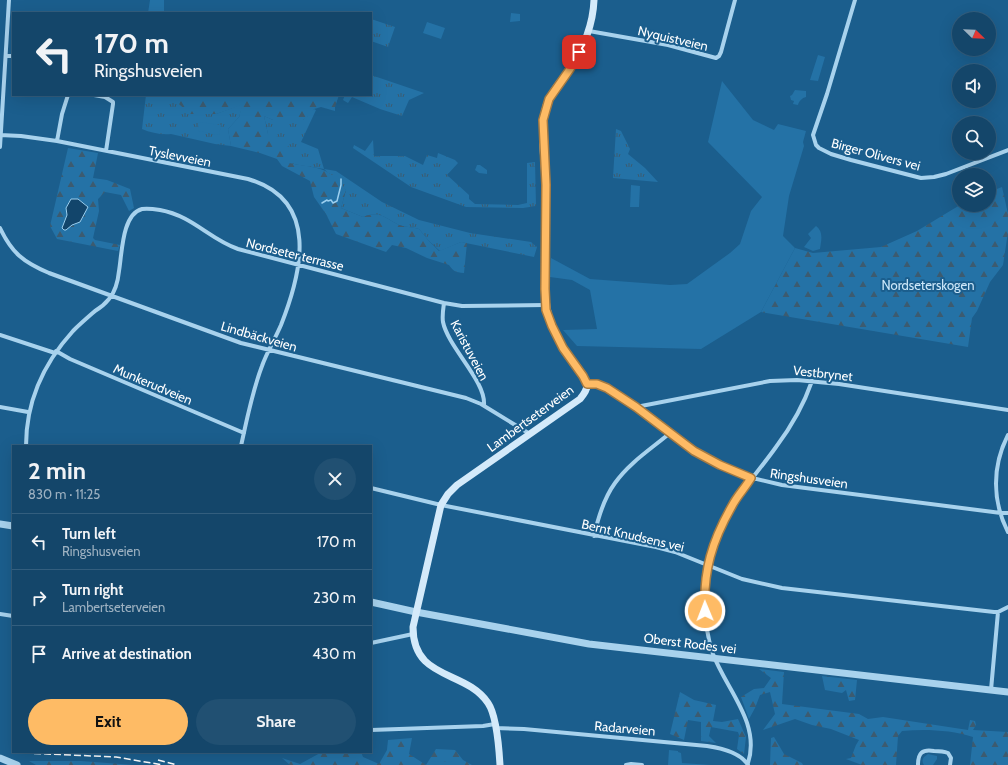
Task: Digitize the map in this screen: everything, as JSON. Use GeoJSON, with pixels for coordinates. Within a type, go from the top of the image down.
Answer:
{"type":"FeatureCollection","features":[{"type":"Feature","properties":{"kind":"main road","name":"Lambertseterveien"},"geometry":{"type":"LineString","coordinates":[[500,765],[495,726],[490,707],[482,695],[474,689],[433,668],[426,662],[418,652],[414,643],[413,634],[416,612],[441,505],[444,499],[454,488],[580,399],[587,384],[556,336],[550,323],[546,305],[546,185],[543,120],[549,99],[575,61],[589,31],[593,14],[594,0]]}},
{"type":"Feature","properties":{"kind":"street"},"geometry":{"type":"LineString","coordinates":[[0,148],[7,56],[9,0]]}},
{"type":"Feature","properties":{"kind":"street","name":"Nyquistveien"},"geometry":{"type":"LineString","coordinates":[[589,31],[668,44],[716,58],[720,55],[735,0]]}},
{"type":"Feature","properties":{"kind":"street","name":"Birger Olivers vei"},"geometry":{"type":"LineString","coordinates":[[855,0],[813,135],[813,140],[816,145],[831,154],[892,172],[921,178],[946,174],[1008,150]]}},
{"type":"Feature","properties":{"kind":"street"},"geometry":{"type":"LineString","coordinates":[[7,56],[12,56]]}},
{"type":"Feature","properties":{"kind":"street"},"geometry":{"type":"LineString","coordinates":[[0,70],[6,70]]}},
{"type":"Feature","properties":{"kind":"street"},"geometry":{"type":"LineString","coordinates":[[57,142],[63,109],[68,96]]}},
{"type":"Feature","properties":{"kind":"street"},"geometry":{"type":"LineString","coordinates":[[98,96],[109,99],[113,104],[106,151]]}},
{"type":"Feature","properties":{"kind":"street","name":"Tyslevveien"},"geometry":{"type":"LineString","coordinates":[[1,135],[21,136],[57,142],[248,179],[269,187],[285,200],[294,216],[298,229],[299,265],[294,286],[281,324],[262,366],[256,384],[241,445]]}},
{"type":"Feature","properties":{"kind":"street","name":"Nordseter terrasse"},"geometry":{"type":"LineString","coordinates":[[111,296],[119,273],[127,225],[134,213],[142,209],[152,209],[178,215],[193,222],[220,241],[232,247],[444,303],[462,306],[546,305]]}},
{"type":"Feature","properties":{"kind":"street","name":"Lindbäckveien"},"geometry":{"type":"LineString","coordinates":[[0,228],[7,242],[15,252],[35,267],[238,342],[466,398],[484,405],[530,434]]}},
{"type":"Feature","properties":{"kind":"street"},"geometry":{"type":"LineString","coordinates":[[26,445],[28,412],[41,378],[55,352],[73,331],[111,296]]}},
{"type":"Feature","properties":{"kind":"street","name":"Karistuveien"},"geometry":{"type":"LineString","coordinates":[[444,303],[442,316],[444,327],[474,377],[484,398],[484,405]]}},
{"type":"Feature","properties":{"kind":"street","name":"Munkerudveien"},"geometry":{"type":"LineString","coordinates":[[0,335],[55,352],[244,434]]}},
{"type":"Feature","properties":{"kind":"street","name":"Vestbrynet"},"geometry":{"type":"LineString","coordinates":[[636,407],[770,381],[791,379],[1008,410]]}},
{"type":"Feature","properties":{"kind":"street"},"geometry":{"type":"LineString","coordinates":[[748,764],[750,757],[750,731],[746,719],[721,673],[708,633],[705,611],[705,588],[708,564],[717,537],[735,500],[784,436],[798,414],[812,381]]}},
{"type":"Feature","properties":{"kind":"street","name":"Ringshusveien"},"geometry":{"type":"LineString","coordinates":[[587,384],[597,384],[607,388],[636,407],[706,458],[732,471],[751,478],[782,485],[1001,514],[1008,513]]}},
{"type":"Feature","properties":{"kind":"street"},"geometry":{"type":"LineString","coordinates":[[0,407],[28,412]]}},
{"type":"Feature","properties":{"kind":"street"},"geometry":{"type":"LineString","coordinates":[[594,536],[601,511],[614,485],[630,466],[670,433]]}},
{"type":"Feature","properties":{"kind":"street"},"geometry":{"type":"LineString","coordinates":[[1008,435],[997,466],[995,481],[996,495],[1008,532]]}},
{"type":"Feature","properties":{"kind":"street","name":"Bernt Knudsens vei"},"geometry":{"type":"LineString","coordinates":[[372,488],[441,505],[675,552],[708,564],[742,579],[782,588],[998,612]]}},
{"type":"Feature","properties":{"kind":"street"},"geometry":{"type":"LineString","coordinates":[[0,524],[12,526]]}},
{"type":"Feature","properties":{"kind":"street","name":"Oberst Rodes vei"},"geometry":{"type":"LineString","coordinates":[[372,602],[416,612],[585,643],[1008,692]]}},
{"type":"Feature","properties":{"kind":"street"},"geometry":{"type":"LineString","coordinates":[[991,690],[998,612],[1008,607]]}},
{"type":"Feature","properties":{"kind":"street"},"geometry":{"type":"LineString","coordinates":[[0,614],[12,616]]}},
{"type":"Feature","properties":{"kind":"street"},"geometry":{"type":"LineString","coordinates":[[372,643],[413,634]]}},
{"type":"Feature","properties":{"kind":"street","name":"Radarveien"},"geometry":{"type":"LineString","coordinates":[[372,730],[495,726],[707,746],[731,752],[748,764]]}},
{"type":"Feature","properties":{"kind":"street"},"geometry":{"type":"LineString","coordinates":[[918,765],[920,753],[928,750],[948,753],[951,758],[950,765]]}},
{"type":"Feature","properties":{"kind":"street"},"geometry":{"type":"LineString","coordinates":[[0,758],[17,765]]}},
{"type":"Feature","properties":{"kind":"street"},"geometry":{"type":"LineString","coordinates":[[626,765],[642,765]]}},
{"type":"Feature","properties":{"kind":"green space"},"geometry":{"type":"Polygon","coordinates":[[[150,0],[164,0],[164,12],[148,12],[150,0]]]}},
{"type":"Feature","properties":{"kind":"green space"},"geometry":{"type":"Polygon","coordinates":[[[511,13],[520,14],[520,21],[510,22],[511,13]]]}},
{"type":"Feature","properties":{"kind":"green space"},"geometry":{"type":"Polygon","coordinates":[[[372,19],[395,27],[388,47],[372,41],[372,19]]]}},
{"type":"Feature","properties":{"kind":"green space"},"geometry":{"type":"Polygon","coordinates":[[[427,22],[445,28],[441,39],[423,33],[427,22]]]}},
{"type":"Feature","properties":{"kind":"green space"},"geometry":{"type":"Polygon","coordinates":[[[818,55],[825,57],[818,81],[810,80],[818,55]]]}},
{"type":"Feature","properties":{"kind":"green space"},"geometry":{"type":"Polygon","coordinates":[[[372,75],[424,93],[409,100],[402,116],[380,109],[352,97],[348,103],[343,100],[345,96],[372,96],[372,75]]]}},
{"type":"Feature","properties":{"kind":"green space"},"geometry":{"type":"Polygon","coordinates":[[[722,81],[753,120],[774,130],[778,124],[806,131],[803,142],[804,146],[789,196],[783,236],[795,248],[761,312],[701,349],[577,346],[563,330],[597,329],[590,290],[572,280],[550,277],[551,258],[590,279],[670,285],[687,284],[740,244],[751,211],[762,197],[708,142],[722,81]]]}},
{"type":"Feature","properties":{"kind":"green space"},"geometry":{"type":"Polygon","coordinates":[[[795,90],[806,91],[806,97],[799,102],[798,105],[793,104],[794,101],[791,100],[790,96],[795,90]]]}},
{"type":"Feature","properties":{"kind":"green space"},"geometry":{"type":"Polygon","coordinates":[[[146,96],[171,96],[216,114],[243,104],[239,117],[228,129],[231,146],[171,134],[149,132],[142,129],[146,96]]]}},
{"type":"Feature","properties":{"kind":"green space"},"geometry":{"type":"Polygon","coordinates":[[[170,96],[339,96],[335,111],[321,107],[314,109],[310,115],[303,120],[273,120],[264,116],[268,134],[285,139],[292,154],[288,163],[320,169],[327,172],[340,182],[346,190],[341,208],[363,217],[373,214],[378,215],[399,225],[419,229],[439,251],[461,242],[467,243],[464,273],[455,271],[449,265],[427,258],[406,248],[392,245],[386,252],[336,234],[326,214],[314,197],[310,181],[282,166],[277,159],[231,146],[228,129],[239,117],[242,105],[216,114],[190,114],[170,96]]]}},
{"type":"Feature","properties":{"kind":"green space"},"geometry":{"type":"Polygon","coordinates":[[[314,109],[316,110],[301,142],[318,149],[324,169],[287,163],[268,134],[264,116],[273,120],[303,120],[314,109]]]}},
{"type":"Feature","properties":{"kind":"green space"},"geometry":{"type":"Polygon","coordinates":[[[199,122],[221,125],[219,135],[198,131],[199,122]]]}},
{"type":"Feature","properties":{"kind":"green space"},"geometry":{"type":"Polygon","coordinates":[[[616,129],[621,131],[630,149],[628,154],[645,168],[658,182],[613,178],[616,129]]]}},
{"type":"Feature","properties":{"kind":"green space"},"geometry":{"type":"Polygon","coordinates":[[[373,140],[374,156],[405,156],[423,165],[427,155],[437,158],[438,153],[455,160],[458,163],[447,175],[469,195],[469,199],[475,204],[518,205],[527,203],[527,163],[535,162],[536,206],[523,208],[466,207],[411,187],[353,148],[354,145],[365,151],[373,140]]]}},
{"type":"Feature","properties":{"kind":"green space"},"geometry":{"type":"Polygon","coordinates":[[[68,148],[98,153],[93,178],[107,180],[130,189],[134,208],[129,211],[121,195],[105,192],[98,199],[99,211],[93,238],[95,240],[120,245],[118,251],[57,239],[50,226],[68,148]],[[70,200],[66,208],[67,215],[64,223],[70,227],[80,222],[84,216],[86,205],[81,201],[70,200]]]}},
{"type":"Feature","properties":{"kind":"green space"},"geometry":{"type":"Polygon","coordinates":[[[477,165],[480,165],[487,170],[487,174],[479,173],[475,170],[477,165]]]}},
{"type":"Feature","properties":{"kind":"green space"},"geometry":{"type":"Polygon","coordinates":[[[324,169],[336,171],[382,202],[419,220],[470,233],[531,242],[537,247],[534,257],[461,242],[440,251],[419,229],[399,225],[378,215],[373,214],[363,217],[341,208],[346,190],[324,169]]]}},
{"type":"Feature","properties":{"kind":"green space"},"geometry":{"type":"Polygon","coordinates":[[[631,185],[640,186],[639,207],[630,207],[631,185]]]}},
{"type":"Feature","properties":{"kind":"green space","name":"Nordseterskogen"},"geometry":{"type":"Polygon","coordinates":[[[1002,187],[1008,214],[1008,232],[1003,265],[990,282],[977,311],[972,318],[968,347],[761,312],[795,248],[813,253],[881,247],[917,231],[952,210],[952,212],[996,212],[996,189],[1002,187]]]}},
{"type":"Feature","properties":{"kind":"green space"},"geometry":{"type":"Polygon","coordinates":[[[816,226],[819,228],[821,234],[821,243],[820,249],[813,251],[804,247],[811,238],[808,234],[816,226]]]}},
{"type":"Feature","properties":{"kind":"green space"},"geometry":{"type":"Polygon","coordinates":[[[759,669],[784,672],[782,704],[859,714],[868,719],[883,717],[968,730],[970,720],[975,721],[976,725],[973,730],[1008,732],[1008,765],[970,765],[973,737],[947,731],[902,731],[898,736],[896,765],[862,765],[846,759],[851,758],[859,740],[831,729],[812,725],[795,719],[763,730],[775,714],[770,692],[760,695],[749,719],[741,697],[754,689],[764,688],[771,678],[759,669]]]}},
{"type":"Feature","properties":{"kind":"green space"},"geometry":{"type":"Polygon","coordinates":[[[822,676],[857,680],[855,700],[849,701],[846,690],[842,693],[825,690],[822,676]]]}},
{"type":"Feature","properties":{"kind":"green space"},"geometry":{"type":"Polygon","coordinates":[[[680,692],[694,700],[716,705],[713,721],[722,722],[738,719],[746,737],[744,754],[737,749],[738,732],[711,727],[709,736],[716,743],[701,741],[701,722],[688,720],[684,740],[670,734],[680,692]]]}},
{"type":"Feature","properties":{"kind":"green space"},"geometry":{"type":"Polygon","coordinates":[[[774,737],[784,754],[802,763],[803,765],[770,765],[771,738],[774,737]]]}},
{"type":"Feature","properties":{"kind":"green space"},"geometry":{"type":"Polygon","coordinates":[[[412,738],[409,754],[426,765],[290,765],[282,758],[300,764],[320,753],[361,753],[363,757],[379,764],[387,750],[388,740],[412,738]]]}},
{"type":"Feature","properties":{"kind":"green space"},"geometry":{"type":"Polygon","coordinates":[[[436,749],[455,750],[463,760],[472,765],[426,765],[436,749]]]}},
{"type":"Feature","properties":{"kind":"green space"},"geometry":{"type":"Polygon","coordinates":[[[669,750],[678,751],[681,753],[682,763],[711,765],[668,765],[669,750]]]}},
{"type":"Feature","properties":{"kind":"green space"},"geometry":{"type":"Polygon","coordinates":[[[928,754],[937,756],[937,759],[933,765],[924,765],[922,761],[928,754]]]}},
{"type":"Feature","properties":{"kind":"green space"},"geometry":{"type":"Polygon","coordinates":[[[29,761],[81,761],[133,765],[36,765],[29,761]]]}},
{"type":"Feature","properties":{"kind":"green space"},"geometry":{"type":"Polygon","coordinates":[[[431,761],[453,761],[453,763],[451,763],[451,765],[431,765],[431,761]]]}},
{"type":"Feature","properties":{"kind":"shaded area"},"geometry":{"type":"Polygon","coordinates":[[[71,199],[78,199],[88,207],[80,222],[64,230],[62,228],[67,215],[66,208],[71,199]]]}},
{"type":"Feature","properties":{"kind":"waterway"},"geometry":{"type":"LineString","coordinates":[[322,203],[327,200],[331,200],[333,203],[337,201],[341,179]]}},
{"type":"Feature","properties":{"kind":"railway"},"geometry":{"type":"LineString","coordinates":[[24,753],[116,757],[163,765]]}},
{"type":"Feature","properties":{"kind":"railway"},"geometry":{"type":"LineString","coordinates":[[158,760],[177,765]]}},
{"type":"Feature","properties":{"kind":"route"},"geometry":{"type":"LineString","coordinates":[[579,52],[570,69],[549,99],[543,120],[546,185],[546,310],[556,336],[586,380],[587,384],[600,384],[607,388],[636,407],[694,451],[732,471],[751,478],[732,505],[711,552],[705,588],[705,611]]}}]}
